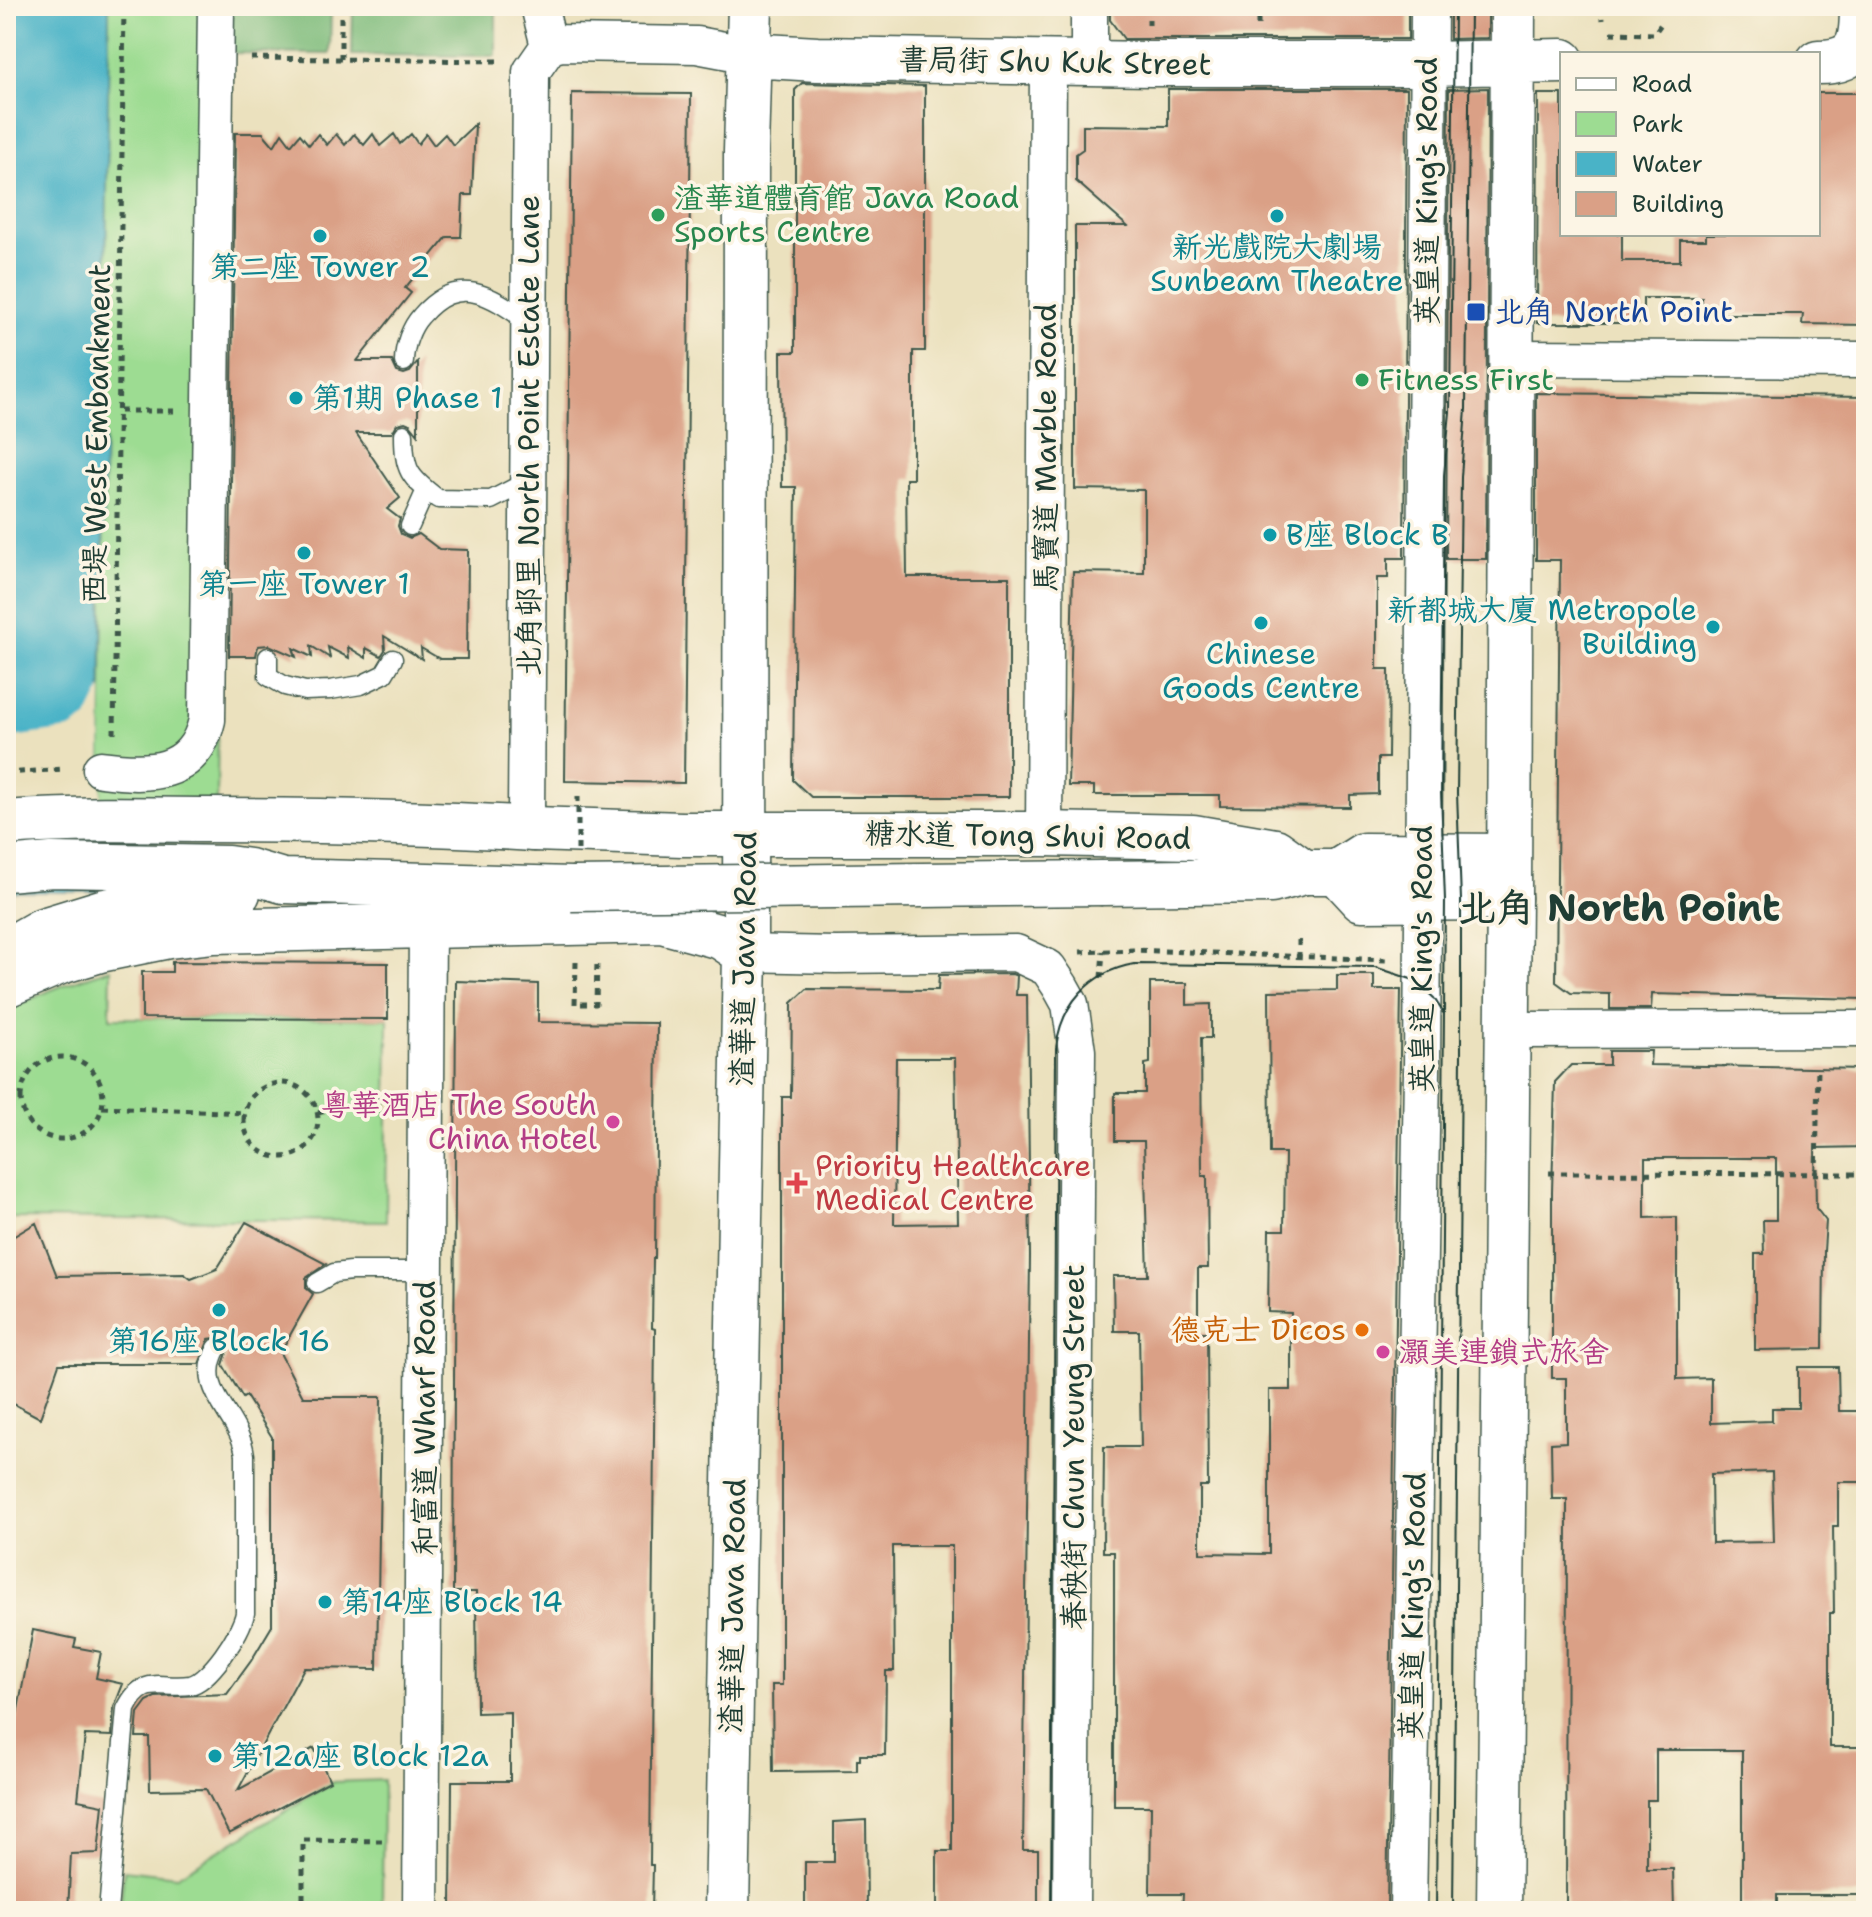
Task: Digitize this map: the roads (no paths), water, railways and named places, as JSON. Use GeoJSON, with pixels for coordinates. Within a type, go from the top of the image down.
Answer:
{"type":"FeatureCollection","features":[{"type":"Feature","properties":{"kind":"main road","name":"渣華道 Java Road"},"geometry":{"type":"LineString","coordinates":[[727,1911],[745,953],[746,151],[750,6]]}},
{"type":"Feature","properties":{"kind":"main road"},"geometry":{"type":"LineString","coordinates":[[1499,1911],[1509,877],[1513,6]]}},
{"type":"Feature","properties":{"kind":"main road","name":"書局街 Shu Kuk Street"},"geometry":{"type":"LineString","coordinates":[[750,55],[1068,63],[1429,64],[1560,61]]}},
{"type":"Feature","properties":{"kind":"main road","name":"糖水道 Tong Shui Road"},"geometry":{"type":"LineString","coordinates":[[6,823],[159,819],[424,822],[534,829],[746,834],[1193,837],[1275,851],[1320,872],[1362,899],[1422,900],[1509,877]]}},
{"type":"Feature","properties":{"kind":"main road"},"geometry":{"type":"LineString","coordinates":[[6,869],[52,865],[228,868],[283,881],[571,889],[1271,881],[1320,872],[1364,855],[1423,854],[1509,877]]}},
{"type":"Feature","properties":{"kind":"main road"},"geometry":{"type":"LineString","coordinates":[[6,951],[43,930],[105,911],[173,898],[248,892],[283,881]]}},
{"type":"Feature","properties":{"kind":"main road"},"geometry":{"type":"LineString","coordinates":[[6,985],[60,962],[129,943],[214,931],[662,921],[721,937],[745,953]]}},
{"type":"Feature","properties":{"kind":"street"},"geometry":{"type":"LineString","coordinates":[[108,770],[144,774],[179,762],[197,746],[207,720],[216,6]]}},
{"type":"Feature","properties":{"kind":"street"},"geometry":{"type":"LineString","coordinates":[[539,6],[549,46]]}},
{"type":"Feature","properties":{"kind":"street","name":"馬寶道 Marble Road"},"geometry":{"type":"LineString","coordinates":[[1044,834],[1068,63],[1089,6]]}},
{"type":"Feature","properties":{"kind":"street","name":"英皇道 King's Road"},"geometry":{"type":"LineString","coordinates":[[1408,1911],[1409,1722],[1418,1420],[1429,6]]}},
{"type":"Feature","properties":{"kind":"street","name":"書局街 Shu Kuk Street"},"geometry":{"type":"LineString","coordinates":[[549,46],[562,43],[697,45],[750,55]]}},
{"type":"Feature","properties":{"kind":"street","name":"北角邨里 North Point Estate Lane"},"geometry":{"type":"LineString","coordinates":[[534,829],[526,817],[531,72],[549,46]]}},
{"type":"Feature","properties":{"kind":"street"},"geometry":{"type":"LineString","coordinates":[[1511,358],[1866,360]]}},
{"type":"Feature","properties":{"kind":"street","name":"和富道 Wharf Road"},"geometry":{"type":"LineString","coordinates":[[421,1911],[427,926]]}},
{"type":"Feature","properties":{"kind":"street","name":"春秧街 Chun Yeung Street"},"geometry":{"type":"LineString","coordinates":[[745,953],[1016,953],[1047,974],[1070,1004],[1077,1051],[1071,1911]]}},
{"type":"Feature","properties":{"kind":"street"},"geometry":{"type":"LineString","coordinates":[[1507,1030],[1866,1029]]}},
{"type":"Feature","properties":{"kind":"lane"},"geometry":{"type":"LineString","coordinates":[[404,362],[404,352],[416,322],[436,299],[456,291],[493,298],[530,323]]}},
{"type":"Feature","properties":{"kind":"lane"},"geometry":{"type":"LineString","coordinates":[[404,434],[404,460],[410,475],[438,499],[491,500],[530,480]]}},
{"type":"Feature","properties":{"kind":"lane"},"geometry":{"type":"LineString","coordinates":[[410,526],[426,490]]}},
{"type":"Feature","properties":{"kind":"lane"},"geometry":{"type":"LineString","coordinates":[[268,657],[268,676],[285,686],[305,691],[361,685],[384,674],[393,659]]}},
{"type":"Feature","properties":{"kind":"lane"},"geometry":{"type":"LineString","coordinates":[[317,1283],[334,1273],[351,1271],[426,1271]]}},
{"type":"Feature","properties":{"kind":"lane"},"geometry":{"type":"LineString","coordinates":[[108,1911],[126,1709],[132,1696],[143,1687],[190,1685],[204,1680],[243,1626],[245,1455],[239,1431],[211,1387],[208,1374],[217,1348]]}},
{"type":"Feature","properties":{"kind":"water"},"geometry":{"type":"Polygon","coordinates":[[[6,6],[109,6],[99,892],[6,892],[6,6]]]}},
{"type":"Feature","properties":{"kind":"tram line"},"geometry":{"type":"LineString","coordinates":[[1436,1911],[1445,900],[1441,793],[1444,475],[1450,412],[1454,6]]}},
{"type":"Feature","properties":{"kind":"tram line"},"geometry":{"type":"LineString","coordinates":[[1453,1911],[1461,1055],[1457,793],[1461,477],[1466,409],[1470,6]]}},
{"type":"Feature","properties":{"kind":"tram line"},"geometry":{"type":"LineString","coordinates":[[1051,1911],[1056,1048],[1064,1017],[1080,992],[1091,982],[1118,968],[1134,964],[1375,967],[1414,980],[1434,998],[1444,1014]]}},
{"type":"Feature","properties":{"kind":"place","name":"渣華道體育館 Java Road Sports Centre"},"geometry":{"type":"Point","coordinates":[658,215]}},
{"type":"Feature","properties":{"kind":"place","name":"新光戲院大劇場 Sunbeam Theatre"},"geometry":{"type":"Point","coordinates":[1277,216]}},
{"type":"Feature","properties":{"kind":"place","name":"第二座 Tower 2"},"geometry":{"type":"Point","coordinates":[320,236]}},
{"type":"Feature","properties":{"kind":"place","name":"北角 North Point"},"geometry":{"type":"Point","coordinates":[1476,312]}},
{"type":"Feature","properties":{"kind":"place","name":"Fitness First"},"geometry":{"type":"Point","coordinates":[1362,380]}},
{"type":"Feature","properties":{"kind":"place","name":"第1期 Phase 1"},"geometry":{"type":"Point","coordinates":[296,398]}},
{"type":"Feature","properties":{"kind":"place","name":"B座 Block B"},"geometry":{"type":"Point","coordinates":[1270,535]}},
{"type":"Feature","properties":{"kind":"place","name":"第一座 Tower 1"},"geometry":{"type":"Point","coordinates":[304,553]}},
{"type":"Feature","properties":{"kind":"place","name":"Chinese Goods Centre"},"geometry":{"type":"Point","coordinates":[1261,623]}},
{"type":"Feature","properties":{"kind":"place","name":"新都城大廈 Metropole Building"},"geometry":{"type":"Point","coordinates":[1713,627]}},
{"type":"Feature","properties":{"kind":"place","name":"粵華酒店 The South China Hotel"},"geometry":{"type":"Point","coordinates":[613,1122]}},
{"type":"Feature","properties":{"kind":"place","name":"Priority Healthcare Medical Centre"},"geometry":{"type":"Point","coordinates":[797,1183]}},
{"type":"Feature","properties":{"kind":"place","name":"第16座 Block 16"},"geometry":{"type":"Point","coordinates":[219,1310]}},
{"type":"Feature","properties":{"kind":"place","name":"德克士 Dicos"},"geometry":{"type":"Point","coordinates":[1362,1330]}},
{"type":"Feature","properties":{"kind":"place","name":"灝美連鎖式旅舍"},"geometry":{"type":"Point","coordinates":[1383,1352]}},
{"type":"Feature","properties":{"kind":"place","name":"第14座 Block 14"},"geometry":{"type":"Point","coordinates":[325,1602]}},
{"type":"Feature","properties":{"kind":"place","name":"第12a座 Block 12a"},"geometry":{"type":"Point","coordinates":[215,1756]}},
{"type":"Feature","properties":{"kind":"district","name":"北角 North Point"},"geometry":{"type":"Point","coordinates":[1619,908]}}]}
